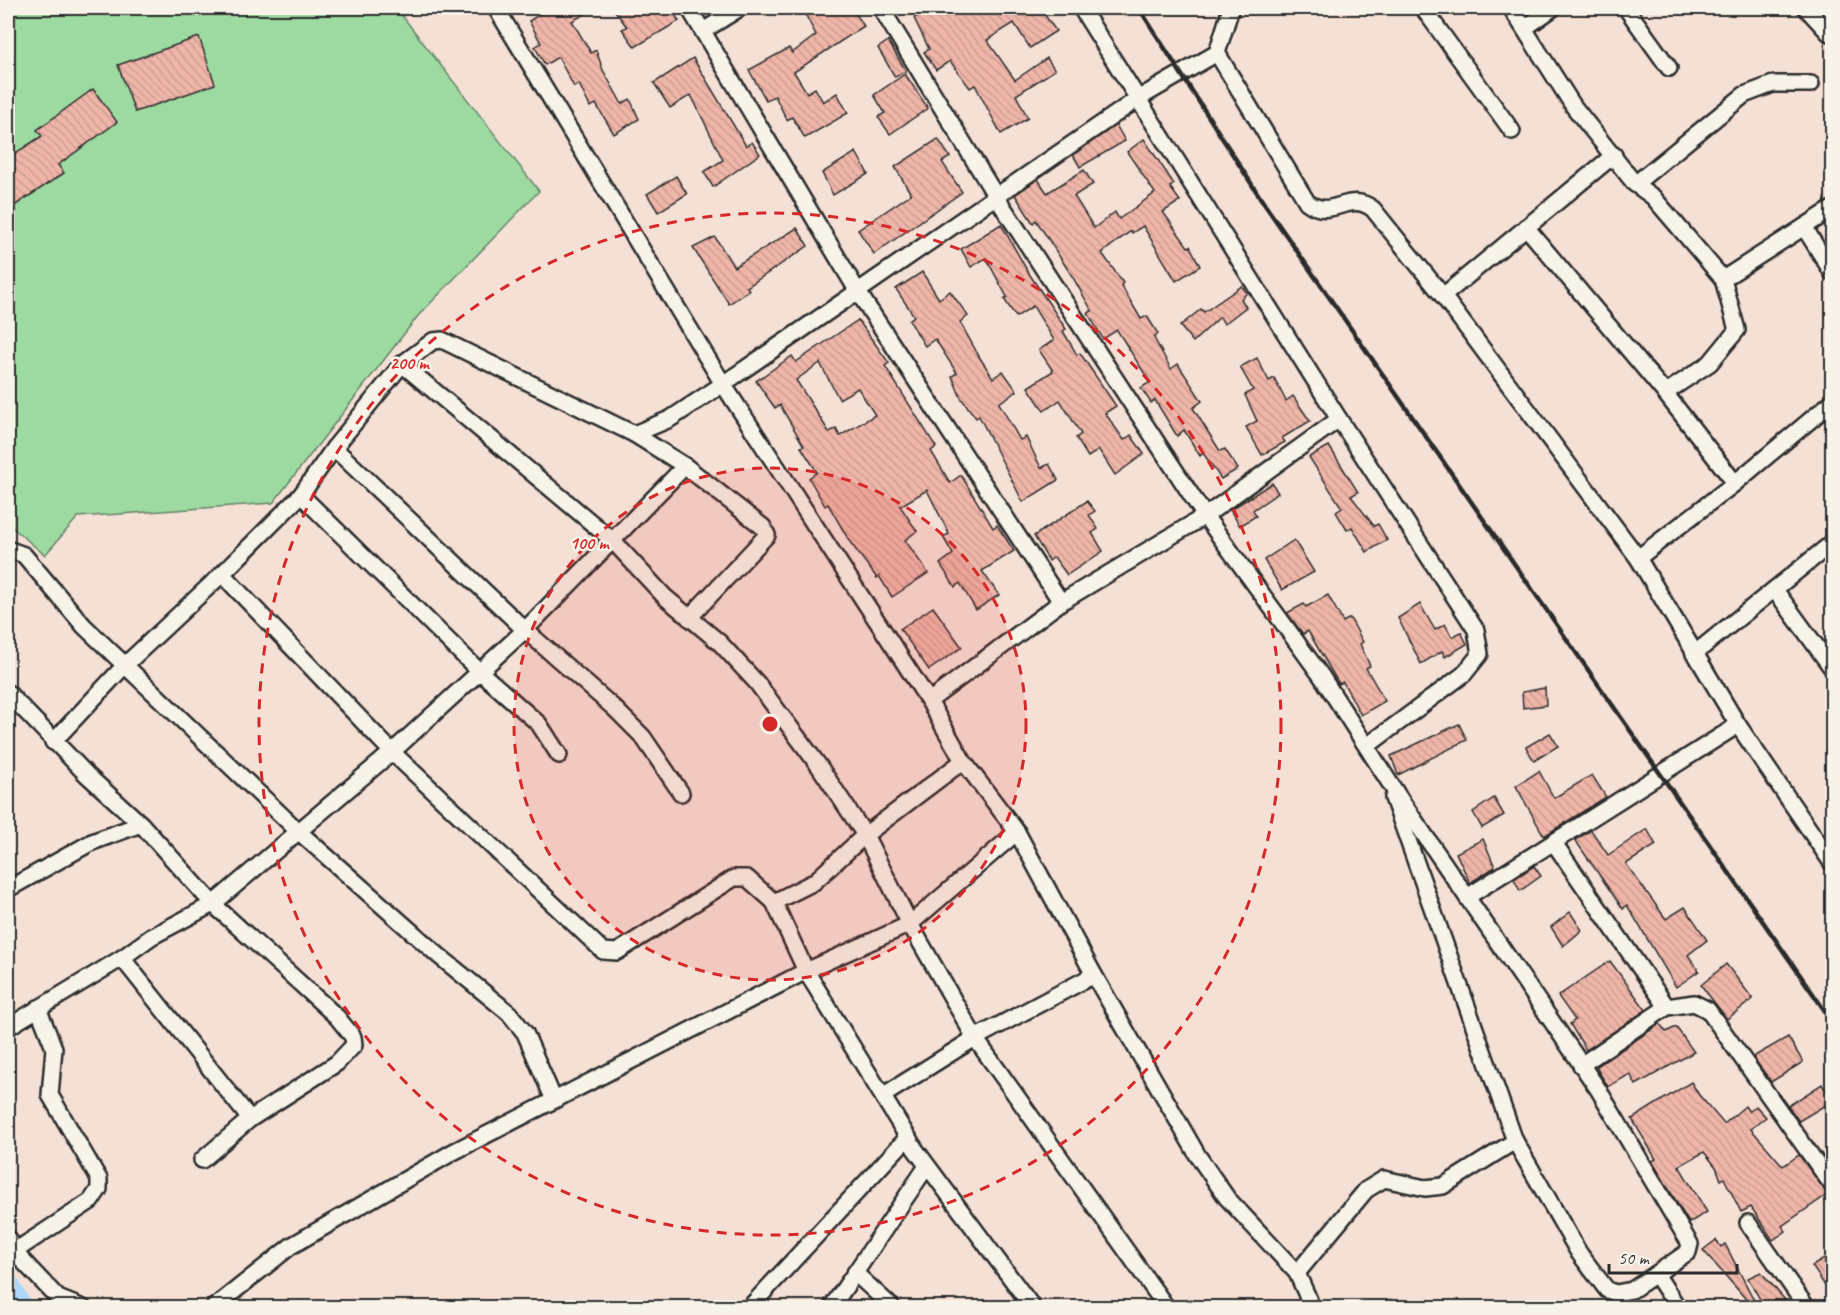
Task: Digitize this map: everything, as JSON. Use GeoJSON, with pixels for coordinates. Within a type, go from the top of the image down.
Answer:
{"type":"FeatureCollection","features":[{"type":"Feature","properties":{"kind":"street"},"geometry":{"type":"LineString","coordinates":[[689,8],[858,292],[1060,602]]}},
{"type":"Feature","properties":{"kind":"street"},"geometry":{"type":"LineString","coordinates":[[703,31],[740,8]]}},
{"type":"Feature","properties":{"kind":"street"},"geometry":{"type":"LineString","coordinates":[[881,8],[997,198],[1205,516],[1322,677],[1385,776],[1581,1065],[1652,1177],[1690,1244],[1688,1252],[1632,1290],[1616,1293],[1607,1290],[1579,1253],[1515,1141],[1385,776]]}},
{"type":"Feature","properties":{"kind":"street"},"geometry":{"type":"LineString","coordinates":[[1081,8],[1339,419],[1476,630],[1480,654],[1464,674],[1367,746]]}},
{"type":"Feature","properties":{"kind":"street"},"geometry":{"type":"LineString","coordinates":[[634,435],[669,419],[723,384],[997,198],[1139,98],[1217,53],[1230,8]]}},
{"type":"Feature","properties":{"kind":"street"},"geometry":{"type":"LineString","coordinates":[[1423,8],[1512,131]]}},
{"type":"Feature","properties":{"kind":"street"},"geometry":{"type":"LineString","coordinates":[[1511,8],[1574,107],[1635,184],[1653,197],[1724,279],[1737,330],[1710,363],[1665,393]]}},
{"type":"Feature","properties":{"kind":"street"},"geometry":{"type":"LineString","coordinates":[[1525,28],[1553,8]]}},
{"type":"Feature","properties":{"kind":"street"},"geometry":{"type":"LineString","coordinates":[[1626,8],[1669,68]]}},
{"type":"Feature","properties":{"kind":"street"},"geometry":{"type":"LineString","coordinates":[[1806,8],[1829,33]]}},
{"type":"Feature","properties":{"kind":"street"},"geometry":{"type":"LineString","coordinates":[[501,9],[723,384],[929,701],[963,761],[1017,832],[1094,975],[1197,1156],[1227,1197],[1297,1273],[1309,1300],[1307,1308]]}},
{"type":"Feature","properties":{"kind":"street"},"geometry":{"type":"LineString","coordinates":[[1217,53],[1306,202],[1324,211],[1353,201],[1364,202],[1373,209],[1443,296],[1638,558],[1738,725],[1833,863]]}},
{"type":"Feature","properties":{"kind":"street"},"geometry":{"type":"LineString","coordinates":[[1635,184],[1744,95],[1773,84],[1811,84]]}},
{"type":"Feature","properties":{"kind":"street"},"geometry":{"type":"LineString","coordinates":[[1443,296],[1614,155]]}},
{"type":"Feature","properties":{"kind":"street"},"geometry":{"type":"LineString","coordinates":[[1724,279],[1833,209]]}},
{"type":"Feature","properties":{"kind":"street"},"geometry":{"type":"LineString","coordinates":[[1526,227],[1665,393],[1735,483]]}},
{"type":"Feature","properties":{"kind":"street"},"geometry":{"type":"LineString","coordinates":[[1804,227],[1833,272]]}},
{"type":"Feature","properties":{"kind":"street"},"geometry":{"type":"LineString","coordinates":[[54,742],[125,665],[222,574],[301,495],[334,448],[402,364],[433,340],[442,340],[634,435],[685,466],[763,527],[767,535],[689,618]]}},
{"type":"Feature","properties":{"kind":"street"},"geometry":{"type":"LineString","coordinates":[[402,364],[612,540],[665,597],[720,643],[757,683],[819,766],[865,835],[910,924],[975,1038],[1167,1308]]}},
{"type":"Feature","properties":{"kind":"street"},"geometry":{"type":"LineString","coordinates":[[1638,558],[1735,483],[1833,402]]}},
{"type":"Feature","properties":{"kind":"street"},"geometry":{"type":"LineString","coordinates":[[929,701],[1060,602],[1205,516],[1339,419]]}},
{"type":"Feature","properties":{"kind":"street"},"geometry":{"type":"LineString","coordinates":[[334,448],[525,630],[614,708],[643,738],[681,793]]}},
{"type":"Feature","properties":{"kind":"street"},"geometry":{"type":"LineString","coordinates":[[8,1027],[122,958],[151,937],[213,904],[392,752],[525,630],[685,466]]}},
{"type":"Feature","properties":{"kind":"street"},"geometry":{"type":"LineString","coordinates":[[301,495],[478,671],[539,723],[559,755]]}},
{"type":"Feature","properties":{"kind":"street"},"geometry":{"type":"LineString","coordinates":[[1694,654],[1833,543]]}},
{"type":"Feature","properties":{"kind":"street"},"geometry":{"type":"LineString","coordinates":[[8,549],[24,555],[84,626],[298,831],[438,955],[509,1013],[525,1033],[554,1100]]}},
{"type":"Feature","properties":{"kind":"street"},"geometry":{"type":"LineString","coordinates":[[222,574],[392,752],[603,951],[617,952],[734,878],[747,878],[774,902],[806,972],[908,1137],[1033,1308]]}},
{"type":"Feature","properties":{"kind":"street"},"geometry":{"type":"LineString","coordinates":[[1775,590],[1833,668]]}},
{"type":"Feature","properties":{"kind":"street"},"geometry":{"type":"LineString","coordinates":[[8,693],[54,742],[141,824],[213,904],[337,1017],[353,1036],[354,1045],[337,1063],[250,1119],[202,1160]]}},
{"type":"Feature","properties":{"kind":"street"},"geometry":{"type":"LineString","coordinates":[[1467,897],[1738,725]]}},
{"type":"Feature","properties":{"kind":"street"},"geometry":{"type":"LineString","coordinates":[[774,902],[814,882],[865,835],[963,761]]}},
{"type":"Feature","properties":{"kind":"street"},"geometry":{"type":"LineString","coordinates":[[8,889],[92,842],[141,824]]}},
{"type":"Feature","properties":{"kind":"street"},"geometry":{"type":"LineString","coordinates":[[213,1308],[291,1246],[453,1152],[806,972],[910,924],[1017,832]]}},
{"type":"Feature","properties":{"kind":"street"},"geometry":{"type":"LineString","coordinates":[[1554,843],[1667,1007]]}},
{"type":"Feature","properties":{"kind":"street"},"geometry":{"type":"LineString","coordinates":[[122,958],[250,1119]]}},
{"type":"Feature","properties":{"kind":"street"},"geometry":{"type":"LineString","coordinates":[[884,1095],[975,1038],[1094,975]]}},
{"type":"Feature","properties":{"kind":"street"},"geometry":{"type":"LineString","coordinates":[[1581,1065],[1667,1007],[1694,1003],[1708,1010],[1833,1185]]}},
{"type":"Feature","properties":{"kind":"street"},"geometry":{"type":"LineString","coordinates":[[38,1008],[54,1048],[50,1095],[99,1179],[99,1189],[92,1201],[11,1244],[57,1303],[83,1308]]}},
{"type":"Feature","properties":{"kind":"street"},"geometry":{"type":"LineString","coordinates":[[749,1308],[908,1137]]}},
{"type":"Feature","properties":{"kind":"street"},"geometry":{"type":"LineString","coordinates":[[1297,1273],[1366,1190],[1384,1179],[1425,1188],[1443,1186],[1515,1141]]}},
{"type":"Feature","properties":{"kind":"street"},"geometry":{"type":"LineString","coordinates":[[831,1308],[927,1166]]}},
{"type":"Feature","properties":{"kind":"street"},"geometry":{"type":"LineString","coordinates":[[1748,1223],[1807,1308]]}},
{"type":"Feature","properties":{"kind":"street"},"geometry":{"type":"LineString","coordinates":[[855,1273],[893,1308]]}},
{"type":"Feature","properties":{"kind":"street"},"geometry":{"type":"LineString","coordinates":[[1656,1274],[1678,1308]]}},
{"type":"Feature","properties":{"kind":"green space"},"geometry":{"type":"Polygon","coordinates":[[[8,8],[396,8],[539,191],[418,316],[273,503],[78,517],[45,555],[8,524],[8,8]]]}},
{"type":"Feature","properties":{"kind":"building"},"geometry":{"type":"Polygon","coordinates":[[[549,8],[596,8],[572,21],[591,53],[596,50],[603,70],[622,104],[630,99],[639,119],[614,134],[596,104],[590,107],[579,84],[574,87],[558,57],[545,65],[535,47],[541,43],[529,21],[549,8]]]}},
{"type":"Feature","properties":{"kind":"building"},"geometry":{"type":"Polygon","coordinates":[[[613,8],[671,8],[679,21],[635,47],[622,29],[627,27],[613,8]]]}},
{"type":"Feature","properties":{"kind":"building"},"geometry":{"type":"Polygon","coordinates":[[[802,8],[852,8],[864,26],[794,72],[807,93],[815,88],[823,102],[837,93],[848,113],[805,138],[792,117],[787,120],[775,96],[766,100],[749,70],[789,48],[792,53],[816,35],[802,8]]]}},
{"type":"Feature","properties":{"kind":"building"},"geometry":{"type":"Polygon","coordinates":[[[933,8],[1040,8],[1056,31],[1030,48],[1014,23],[987,40],[1015,80],[1047,58],[1055,70],[1016,95],[1028,118],[1001,134],[975,85],[970,88],[950,61],[936,70],[924,52],[929,49],[914,18],[933,8]]]}},
{"type":"Feature","properties":{"kind":"building"},"geometry":{"type":"Polygon","coordinates":[[[199,37],[215,84],[135,112],[118,65],[199,37]]]}},
{"type":"Feature","properties":{"kind":"building"},"geometry":{"type":"Polygon","coordinates":[[[888,41],[906,71],[895,77],[878,48],[888,41]]]}},
{"type":"Feature","properties":{"kind":"building"},"geometry":{"type":"Polygon","coordinates":[[[693,58],[746,146],[752,142],[760,154],[713,187],[704,172],[723,160],[691,95],[670,108],[654,83],[693,58]]]}},
{"type":"Feature","properties":{"kind":"building"},"geometry":{"type":"Polygon","coordinates":[[[905,74],[928,108],[890,134],[878,117],[885,113],[874,95],[905,74]]]}},
{"type":"Feature","properties":{"kind":"building"},"geometry":{"type":"Polygon","coordinates":[[[93,89],[117,122],[58,165],[64,173],[8,210],[8,158],[42,136],[37,130],[93,89]]]}},
{"type":"Feature","properties":{"kind":"building"},"geometry":{"type":"Polygon","coordinates":[[[1116,125],[1125,141],[1080,167],[1073,155],[1116,125]]]}},
{"type":"Feature","properties":{"kind":"building"},"geometry":{"type":"Polygon","coordinates":[[[938,139],[950,157],[942,162],[962,192],[874,254],[858,230],[911,194],[895,167],[938,139]]]}},
{"type":"Feature","properties":{"kind":"building"},"geometry":{"type":"Polygon","coordinates":[[[1144,139],[1174,184],[1170,187],[1180,201],[1163,212],[1188,247],[1190,246],[1200,266],[1176,281],[1143,226],[1132,233],[1131,231],[1102,253],[1123,283],[1121,285],[1141,319],[1147,316],[1158,334],[1154,338],[1171,369],[1178,364],[1202,401],[1193,408],[1220,451],[1225,449],[1238,469],[1221,479],[1203,453],[1200,456],[1184,430],[1177,436],[1155,400],[1151,403],[1141,388],[1150,382],[1117,330],[1103,339],[1088,313],[1092,311],[1072,276],[1036,220],[1033,223],[1015,195],[1038,179],[1047,193],[1084,170],[1093,184],[1074,196],[1094,228],[1115,212],[1119,219],[1155,193],[1127,152],[1144,139]]]}},
{"type":"Feature","properties":{"kind":"building"},"geometry":{"type":"Polygon","coordinates":[[[856,152],[868,174],[833,195],[822,173],[856,152]]]}},
{"type":"Feature","properties":{"kind":"building"},"geometry":{"type":"Polygon","coordinates":[[[676,176],[687,194],[658,212],[647,194],[676,176]]]}},
{"type":"Feature","properties":{"kind":"building"},"geometry":{"type":"Polygon","coordinates":[[[1001,224],[1028,272],[1066,329],[1063,331],[1077,355],[1080,353],[1116,406],[1105,413],[1124,440],[1131,435],[1144,454],[1115,475],[1099,450],[1088,457],[1076,438],[1081,434],[1060,400],[1044,411],[1028,387],[1053,371],[1039,350],[1054,340],[1033,306],[1016,317],[1004,299],[1007,297],[986,258],[971,267],[961,249],[1001,224]]]}},
{"type":"Feature","properties":{"kind":"building"},"geometry":{"type":"Polygon","coordinates":[[[797,228],[808,246],[747,287],[749,290],[729,304],[693,248],[715,237],[734,267],[797,228]]]}},
{"type":"Feature","properties":{"kind":"building"},"geometry":{"type":"Polygon","coordinates":[[[922,272],[939,299],[950,291],[968,316],[960,322],[993,378],[1003,371],[1017,391],[999,403],[1020,440],[1026,437],[1041,468],[1049,464],[1058,480],[1023,502],[979,416],[976,418],[961,398],[952,376],[957,373],[935,339],[925,346],[909,320],[914,316],[896,289],[922,272]]]}},
{"type":"Feature","properties":{"kind":"building"},"geometry":{"type":"Polygon","coordinates":[[[1242,286],[1247,293],[1241,299],[1246,307],[1224,324],[1220,317],[1193,342],[1180,326],[1201,309],[1204,312],[1242,286]]]}},
{"type":"Feature","properties":{"kind":"building"},"geometry":{"type":"Polygon","coordinates":[[[858,320],[889,363],[885,366],[936,447],[931,451],[950,483],[961,475],[993,528],[997,525],[1014,551],[982,571],[999,595],[976,610],[960,583],[955,587],[940,564],[953,554],[943,537],[949,534],[927,490],[900,506],[917,531],[905,540],[928,573],[892,597],[879,576],[877,578],[850,542],[828,504],[825,506],[809,478],[817,472],[801,447],[804,446],[780,405],[775,408],[756,381],[792,356],[796,362],[858,320]],[[820,363],[796,380],[829,432],[836,429],[840,436],[875,415],[858,388],[839,399],[820,363]]]}},
{"type":"Feature","properties":{"kind":"building"},"geometry":{"type":"Polygon","coordinates":[[[1257,358],[1269,381],[1274,378],[1286,401],[1293,396],[1310,421],[1282,438],[1285,442],[1262,455],[1246,427],[1257,421],[1245,395],[1253,390],[1240,367],[1257,358]]]}},
{"type":"Feature","properties":{"kind":"building"},"geometry":{"type":"Polygon","coordinates":[[[1329,446],[1358,492],[1351,496],[1374,526],[1378,524],[1387,540],[1367,552],[1352,527],[1347,530],[1336,512],[1342,508],[1309,457],[1329,446]]]}},
{"type":"Feature","properties":{"kind":"building"},"geometry":{"type":"Polygon","coordinates":[[[1272,483],[1278,493],[1253,510],[1256,516],[1240,526],[1230,510],[1272,483]]]}},
{"type":"Feature","properties":{"kind":"building"},"geometry":{"type":"Polygon","coordinates":[[[1087,501],[1095,511],[1089,515],[1098,529],[1092,533],[1103,551],[1067,575],[1054,557],[1049,561],[1034,536],[1087,501]]]}},
{"type":"Feature","properties":{"kind":"building"},"geometry":{"type":"Polygon","coordinates":[[[1294,540],[1314,572],[1282,590],[1264,560],[1294,540]]]}},
{"type":"Feature","properties":{"kind":"building"},"geometry":{"type":"Polygon","coordinates":[[[1328,595],[1343,622],[1350,618],[1363,642],[1360,644],[1370,666],[1366,668],[1385,701],[1361,715],[1343,682],[1339,684],[1308,631],[1303,634],[1287,613],[1304,604],[1306,607],[1328,595]]]}},
{"type":"Feature","properties":{"kind":"building"},"geometry":{"type":"Polygon","coordinates":[[[1420,604],[1435,630],[1445,624],[1452,637],[1461,632],[1467,644],[1445,657],[1442,651],[1421,664],[1398,618],[1420,604]]]}},
{"type":"Feature","properties":{"kind":"building"},"geometry":{"type":"Polygon","coordinates":[[[933,607],[962,647],[929,670],[900,629],[933,607]]]}},
{"type":"Feature","properties":{"kind":"building"},"geometry":{"type":"Polygon","coordinates":[[[1545,688],[1546,705],[1523,708],[1522,692],[1545,688]]]}},
{"type":"Feature","properties":{"kind":"building"},"geometry":{"type":"Polygon","coordinates":[[[1459,724],[1467,740],[1398,775],[1391,756],[1459,724]]]}},
{"type":"Feature","properties":{"kind":"building"},"geometry":{"type":"Polygon","coordinates":[[[1550,733],[1558,746],[1534,761],[1526,747],[1550,733]]]}},
{"type":"Feature","properties":{"kind":"building"},"geometry":{"type":"Polygon","coordinates":[[[1539,771],[1554,798],[1592,775],[1606,797],[1544,836],[1516,786],[1539,771]]]}},
{"type":"Feature","properties":{"kind":"building"},"geometry":{"type":"Polygon","coordinates":[[[1494,798],[1504,815],[1482,828],[1473,812],[1494,798]]]}},
{"type":"Feature","properties":{"kind":"building"},"geometry":{"type":"Polygon","coordinates":[[[1647,829],[1656,845],[1626,864],[1666,919],[1685,907],[1707,940],[1688,955],[1699,971],[1676,987],[1627,905],[1623,909],[1575,840],[1591,830],[1608,855],[1647,829]]]}},
{"type":"Feature","properties":{"kind":"building"},"geometry":{"type":"Polygon","coordinates":[[[1483,839],[1495,867],[1470,883],[1456,853],[1483,839]]]}},
{"type":"Feature","properties":{"kind":"building"},"geometry":{"type":"Polygon","coordinates":[[[1534,866],[1541,876],[1520,891],[1514,879],[1534,866]]]}},
{"type":"Feature","properties":{"kind":"building"},"geometry":{"type":"Polygon","coordinates":[[[1570,912],[1582,930],[1563,946],[1551,927],[1570,912]]]}},
{"type":"Feature","properties":{"kind":"building"},"geometry":{"type":"Polygon","coordinates":[[[1610,961],[1646,1010],[1586,1050],[1570,1024],[1575,1020],[1558,996],[1610,961]]]}},
{"type":"Feature","properties":{"kind":"building"},"geometry":{"type":"Polygon","coordinates":[[[1726,964],[1753,999],[1727,1019],[1701,985],[1726,964]]]}},
{"type":"Feature","properties":{"kind":"building"},"geometry":{"type":"Polygon","coordinates":[[[1660,1024],[1666,1032],[1676,1027],[1694,1052],[1636,1085],[1630,1074],[1608,1087],[1596,1067],[1660,1024]]]}},
{"type":"Feature","properties":{"kind":"building"},"geometry":{"type":"Polygon","coordinates":[[[1788,1037],[1803,1062],[1771,1082],[1753,1057],[1788,1037]]]}},
{"type":"Feature","properties":{"kind":"building"},"geometry":{"type":"Polygon","coordinates":[[[1691,1082],[1724,1124],[1745,1106],[1749,1112],[1756,1106],[1766,1117],[1751,1129],[1783,1166],[1799,1155],[1828,1194],[1782,1226],[1786,1231],[1773,1240],[1751,1207],[1741,1212],[1724,1178],[1721,1180],[1716,1167],[1704,1152],[1679,1166],[1707,1212],[1689,1223],[1652,1161],[1656,1159],[1632,1119],[1691,1082]]]}},
{"type":"Feature","properties":{"kind":"building"},"geometry":{"type":"Polygon","coordinates":[[[1822,1084],[1832,1101],[1799,1121],[1788,1106],[1822,1084]]]}},
{"type":"Feature","properties":{"kind":"building"},"geometry":{"type":"Polygon","coordinates":[[[1716,1240],[1721,1247],[1725,1244],[1755,1302],[1751,1305],[1703,1250],[1716,1240]]]}},
{"type":"Feature","properties":{"kind":"building"},"geometry":{"type":"Polygon","coordinates":[[[1833,1254],[1833,1298],[1812,1266],[1833,1254]]]}},
{"type":"Feature","properties":{"kind":"building"},"geometry":{"type":"Polygon","coordinates":[[[1761,1272],[1785,1300],[1782,1308],[1765,1308],[1748,1278],[1761,1272]]]}},
{"type":"Feature","properties":{"kind":"waterway"},"geometry":{"type":"LineString","coordinates":[[8,1279],[24,1308]]}},
{"type":"Feature","properties":{"kind":"railway"},"geometry":{"type":"LineString","coordinates":[[1139,8],[1265,205],[1832,1021]]}}]}
